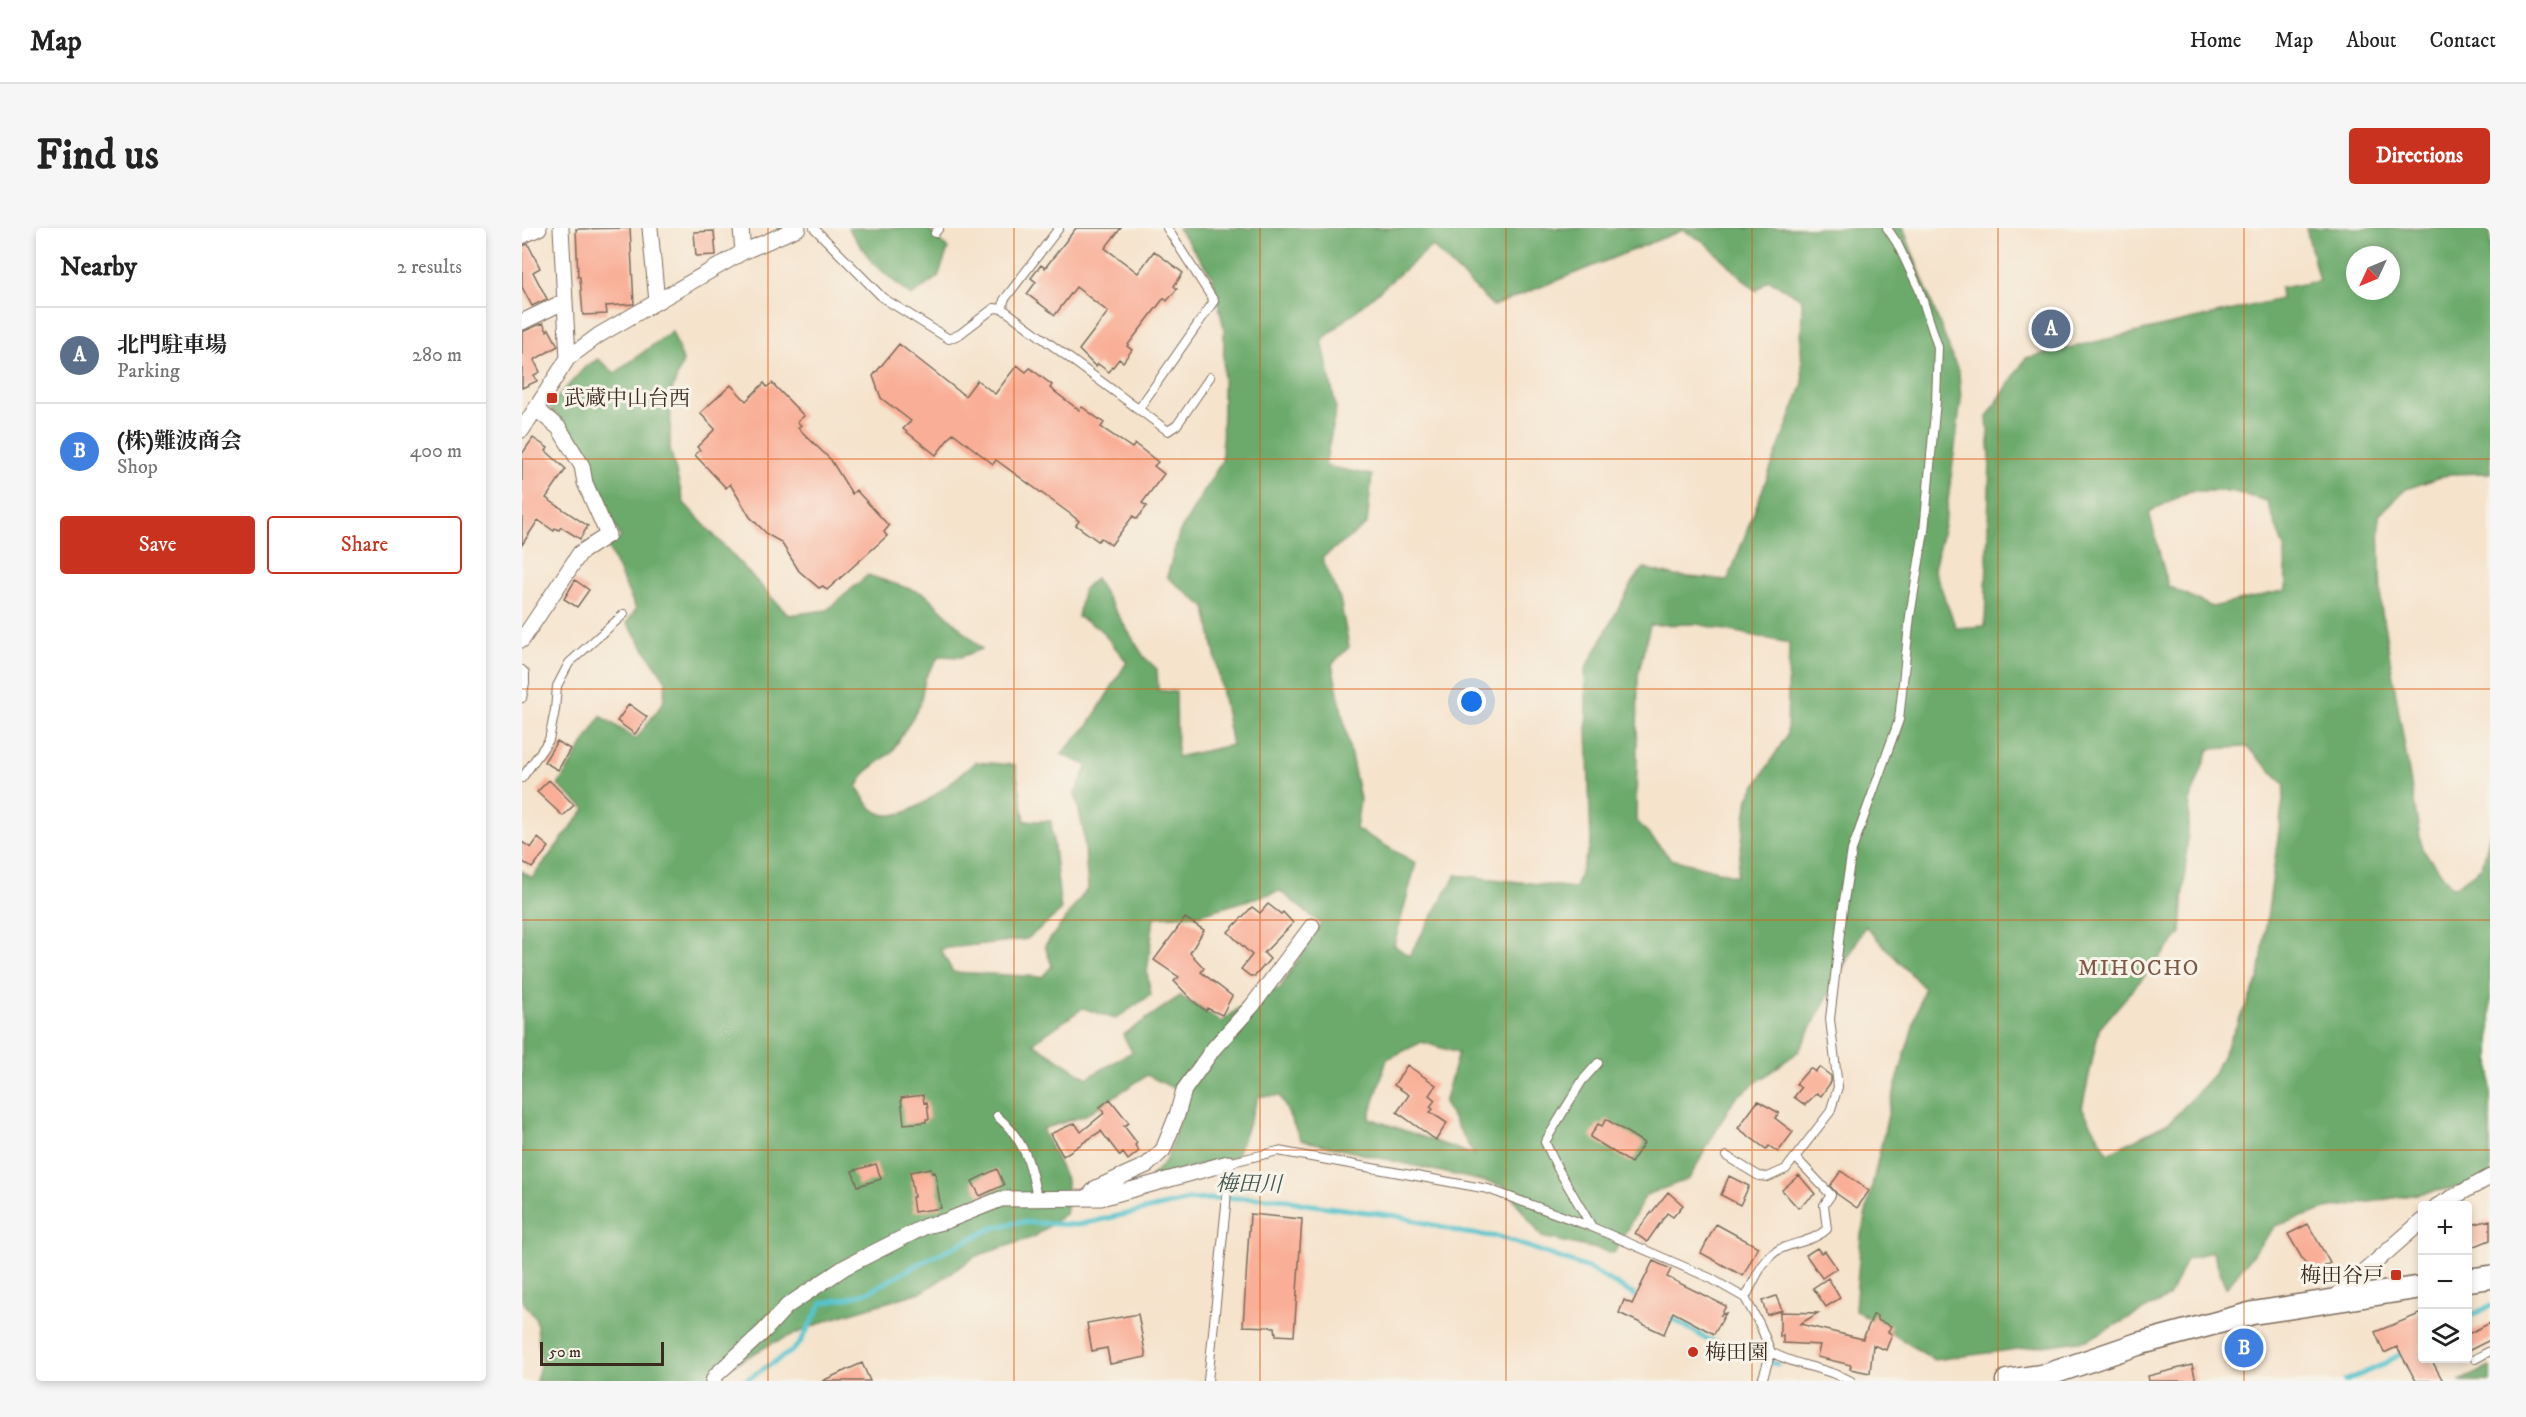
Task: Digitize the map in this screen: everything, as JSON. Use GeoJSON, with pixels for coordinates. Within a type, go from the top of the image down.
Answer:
{"type":"FeatureCollection","features":[{"type":"Feature","properties":{"kind":"street"},"geometry":{"type":"LineString","coordinates":[[522,236],[539,228]]}},
{"type":"Feature","properties":{"kind":"street"},"geometry":{"type":"LineString","coordinates":[[561,228],[568,358]]}},
{"type":"Feature","properties":{"kind":"street"},"geometry":{"type":"LineString","coordinates":[[650,228],[657,302]]}},
{"type":"Feature","properties":{"kind":"street"},"geometry":{"type":"LineString","coordinates":[[741,228],[743,252]]}},
{"type":"Feature","properties":{"kind":"street"},"geometry":{"type":"LineString","coordinates":[[522,430],[568,358],[599,335],[743,252],[798,228]]}},
{"type":"Feature","properties":{"kind":"street"},"geometry":{"type":"LineString","coordinates":[[522,322],[565,301]]}},
{"type":"Feature","properties":{"kind":"street"},"geometry":{"type":"LineString","coordinates":[[522,640],[580,553],[608,535],[585,483],[582,466],[560,428],[536,409]]}},
{"type":"Feature","properties":{"kind":"street"},"geometry":{"type":"LineString","coordinates":[[1088,1197],[1096,1188],[1147,1165],[1163,1150],[1178,1114],[1184,1090],[1214,1048],[1252,1006],[1312,926]]}},
{"type":"Feature","properties":{"kind":"street"},"geometry":{"type":"LineString","coordinates":[[713,1381],[716,1375],[763,1332],[787,1306],[845,1267],[926,1226],[946,1221],[1001,1199],[1101,1198],[1228,1163]]}},
{"type":"Feature","properties":{"kind":"street"},"geometry":{"type":"LineString","coordinates":[[2446,1201],[2490,1177]]}},
{"type":"Feature","properties":{"kind":"street"},"geometry":{"type":"LineString","coordinates":[[2331,1301],[2418,1225]]}},
{"type":"Feature","properties":{"kind":"street"},"geometry":{"type":"LineString","coordinates":[[2472,1279],[2490,1277]]}},
{"type":"Feature","properties":{"kind":"street"},"geometry":{"type":"LineString","coordinates":[[2007,1381],[2048,1378],[2138,1344],[2253,1313],[2418,1288]]}},
{"type":"Feature","properties":{"kind":"lane"},"geometry":{"type":"LineString","coordinates":[[814,228],[883,298],[949,339],[960,334],[994,308],[1003,309],[1168,431],[1177,425],[1210,377]]}},
{"type":"Feature","properties":{"kind":"lane"},"geometry":{"type":"LineString","coordinates":[[1003,309],[1004,300],[1059,228]]}},
{"type":"Feature","properties":{"kind":"lane"},"geometry":{"type":"LineString","coordinates":[[1137,410],[1214,301],[1167,228]]}},
{"type":"Feature","properties":{"kind":"lane"},"geometry":{"type":"LineString","coordinates":[[1726,1156],[1759,1176],[1768,1176],[1786,1169],[1830,1112],[1838,1087],[1830,1019],[1850,861],[1899,720],[1931,462],[1938,347],[1919,289],[1897,243],[1887,228]]}},
{"type":"Feature","properties":{"kind":"lane"},"geometry":{"type":"LineString","coordinates":[[522,778],[549,740],[557,686],[569,663],[624,614]]}},
{"type":"Feature","properties":{"kind":"lane"},"geometry":{"type":"LineString","coordinates":[[522,670],[525,673],[525,683],[522,698]]}},
{"type":"Feature","properties":{"kind":"lane"},"geometry":{"type":"LineString","coordinates":[[1592,1227],[1545,1142],[1582,1081],[1598,1063]]}},
{"type":"Feature","properties":{"kind":"lane"},"geometry":{"type":"LineString","coordinates":[[997,1116],[1014,1131],[1031,1165],[1037,1199]]}},
{"type":"Feature","properties":{"kind":"lane"},"geometry":{"type":"LineString","coordinates":[[1208,1381],[1228,1184],[1228,1163],[1278,1151],[1488,1190],[1592,1227],[1710,1278],[1745,1298],[1760,1325],[1771,1353],[1762,1381]]}},
{"type":"Feature","properties":{"kind":"lane"},"geometry":{"type":"LineString","coordinates":[[1745,1298],[1766,1260],[1778,1250],[1820,1236],[1827,1229],[1824,1205],[1831,1195],[1795,1157]]}},
{"type":"Feature","properties":{"kind":"lane"},"geometry":{"type":"LineString","coordinates":[[2475,1359],[2490,1351]]}},
{"type":"Feature","properties":{"kind":"lane"},"geometry":{"type":"LineString","coordinates":[[1771,1353],[1785,1360],[1838,1374],[1851,1381]]}},
{"type":"Feature","properties":{"kind":"green space"},"geometry":{"type":"Polygon","coordinates":[[[848,228],[927,228],[948,249],[938,277],[911,296],[872,262],[848,228]]]}},
{"type":"Feature","properties":{"kind":"green space"},"geometry":{"type":"Polygon","coordinates":[[[1178,228],[1903,228],[1959,374],[1961,400],[1946,516],[1934,569],[1956,628],[1985,626],[1990,458],[1987,417],[2026,358],[2281,299],[2280,288],[2319,281],[2306,228],[2490,228],[2490,473],[2450,474],[2406,489],[2379,515],[2381,606],[2422,849],[2453,888],[2482,867],[2490,833],[2490,1182],[2326,1209],[2275,1226],[2226,1288],[2212,1251],[2186,1260],[2169,1297],[2087,1340],[1934,1360],[1855,1310],[1861,1235],[1890,1106],[1924,988],[1865,926],[1799,1051],[1734,1099],[1689,1179],[1646,1195],[1614,1253],[1542,1237],[1504,1186],[1301,1140],[1280,1096],[1259,1096],[1236,1157],[1150,1178],[1167,1159],[1187,1095],[1147,1075],[1084,1116],[1042,1129],[1067,1181],[1066,1213],[1034,1237],[976,1256],[924,1291],[831,1319],[773,1343],[704,1381],[536,1381],[541,1361],[536,1319],[522,1300],[522,871],[532,878],[585,809],[558,785],[601,716],[636,739],[663,703],[666,681],[627,623],[636,609],[608,547],[621,538],[590,478],[589,463],[567,425],[549,407],[585,367],[598,359],[615,373],[672,331],[683,361],[671,393],[670,449],[684,503],[788,615],[827,610],[868,575],[925,594],[982,649],[961,657],[939,656],[925,678],[920,705],[892,752],[866,772],[857,787],[871,807],[882,814],[896,815],[910,810],[940,792],[975,762],[1015,765],[1025,821],[1051,821],[1061,911],[1027,939],[940,949],[953,972],[1042,977],[1052,966],[1045,946],[1088,888],[1083,829],[1075,793],[1088,766],[1061,754],[1088,726],[1127,662],[1100,629],[1078,617],[1083,590],[1095,578],[1144,657],[1157,669],[1158,690],[1176,692],[1177,757],[1232,745],[1206,608],[1167,577],[1179,533],[1222,461],[1224,328],[1212,276],[1178,228]],[[1683,230],[1493,306],[1432,246],[1322,340],[1336,408],[1325,466],[1372,475],[1367,524],[1322,558],[1340,599],[1349,647],[1332,664],[1360,799],[1356,829],[1416,863],[1394,945],[1409,956],[1456,875],[1575,888],[1591,843],[1585,670],[1635,578],[1644,568],[1675,576],[1728,580],[1803,384],[1802,299],[1769,280],[1756,291],[1703,241],[1683,230]],[[2190,491],[2149,512],[2168,586],[2212,607],[2286,590],[2285,551],[2267,501],[2230,491],[2190,491]],[[1697,624],[1650,625],[1638,675],[1636,820],[1671,859],[1737,876],[1748,798],[1787,735],[1789,643],[1697,624]],[[2247,747],[2209,749],[2190,801],[2181,933],[2099,1029],[2082,1108],[2108,1153],[2170,1122],[2213,1075],[2259,978],[2285,785],[2247,747]],[[1280,891],[1197,915],[1154,917],[1147,973],[1151,995],[1115,1019],[1083,1008],[1033,1043],[1087,1078],[1132,1052],[1123,1035],[1180,996],[1222,1022],[1245,1003],[1280,988],[1321,924],[1280,891]],[[1422,1042],[1387,1059],[1369,1118],[1474,1155],[1444,1103],[1458,1053],[1422,1042]]]}},
{"type":"Feature","properties":{"kind":"green space"},"geometry":{"type":"Polygon","coordinates":[[[2490,1367],[2490,1381],[2459,1381],[2490,1367]]]}},
{"type":"Feature","properties":{"kind":"building"},"geometry":{"type":"Polygon","coordinates":[[[630,228],[634,304],[606,306],[607,314],[583,315],[580,277],[578,277],[576,229],[630,228]]]}},
{"type":"Feature","properties":{"kind":"building"},"geometry":{"type":"Polygon","coordinates":[[[1076,228],[1121,228],[1105,248],[1138,273],[1154,251],[1183,273],[1174,286],[1177,289],[1167,301],[1164,298],[1127,346],[1132,350],[1123,362],[1119,359],[1109,372],[1098,364],[1096,367],[1079,350],[1108,312],[1076,287],[1055,315],[1027,294],[1036,282],[1031,278],[1041,265],[1045,268],[1076,228]]]}},
{"type":"Feature","properties":{"kind":"building"},"geometry":{"type":"Polygon","coordinates":[[[714,231],[716,255],[696,256],[694,232],[714,231]]]}},
{"type":"Feature","properties":{"kind":"building"},"geometry":{"type":"Polygon","coordinates":[[[528,244],[540,268],[533,272],[547,299],[532,306],[522,287],[522,246],[528,244]]]}},
{"type":"Feature","properties":{"kind":"building"},"geometry":{"type":"Polygon","coordinates":[[[543,323],[558,346],[534,360],[540,372],[534,375],[537,381],[522,388],[522,332],[543,323]]]}},
{"type":"Feature","properties":{"kind":"building"},"geometry":{"type":"Polygon","coordinates":[[[899,344],[965,396],[977,380],[995,394],[1017,365],[1026,372],[1030,368],[1052,385],[1050,388],[1079,410],[1082,407],[1104,423],[1101,427],[1132,448],[1135,444],[1158,462],[1154,466],[1164,474],[1142,503],[1147,506],[1137,519],[1133,516],[1111,545],[1101,538],[1098,541],[1076,525],[1079,521],[1069,513],[996,460],[993,464],[953,433],[936,455],[903,429],[911,421],[881,398],[873,376],[899,344]]]}},
{"type":"Feature","properties":{"kind":"building"},"geometry":{"type":"Polygon","coordinates":[[[764,383],[767,387],[772,383],[804,416],[797,422],[801,425],[798,428],[831,460],[852,494],[856,490],[889,526],[884,532],[887,536],[827,590],[823,586],[819,588],[799,571],[781,542],[768,535],[750,517],[730,484],[726,488],[695,455],[700,450],[697,447],[715,429],[700,413],[731,385],[746,401],[764,383]]]}},
{"type":"Feature","properties":{"kind":"building"},"geometry":{"type":"Polygon","coordinates":[[[533,438],[548,448],[546,451],[566,469],[546,498],[588,526],[580,539],[561,527],[559,530],[555,528],[554,531],[538,520],[522,545],[522,454],[533,438]]]}},
{"type":"Feature","properties":{"kind":"building"},"geometry":{"type":"Polygon","coordinates":[[[575,580],[589,590],[577,607],[564,599],[575,580]]]}},
{"type":"Feature","properties":{"kind":"building"},"geometry":{"type":"Polygon","coordinates":[[[629,704],[647,717],[635,734],[617,721],[629,704]]]}},
{"type":"Feature","properties":{"kind":"building"},"geometry":{"type":"Polygon","coordinates":[[[557,741],[570,749],[558,770],[544,762],[557,741]]]}},
{"type":"Feature","properties":{"kind":"building"},"geometry":{"type":"Polygon","coordinates":[[[549,780],[574,805],[563,816],[537,792],[549,780]]]}},
{"type":"Feature","properties":{"kind":"building"},"geometry":{"type":"Polygon","coordinates":[[[538,838],[549,847],[532,868],[522,861],[522,842],[531,848],[538,838]]]}},
{"type":"Feature","properties":{"kind":"building"},"geometry":{"type":"Polygon","coordinates":[[[1268,904],[1281,914],[1283,912],[1293,923],[1264,953],[1270,959],[1255,976],[1250,976],[1241,969],[1252,955],[1228,932],[1252,907],[1260,913],[1268,904]]]}},
{"type":"Feature","properties":{"kind":"building"},"geometry":{"type":"Polygon","coordinates":[[[1185,918],[1204,930],[1190,953],[1204,968],[1201,972],[1232,996],[1222,1015],[1207,1008],[1206,1011],[1192,1000],[1174,981],[1179,977],[1154,960],[1185,918]]]}},
{"type":"Feature","properties":{"kind":"building"},"geometry":{"type":"Polygon","coordinates":[[[1407,1065],[1436,1085],[1429,1095],[1435,1100],[1430,1107],[1433,1109],[1430,1112],[1447,1123],[1436,1140],[1397,1112],[1409,1095],[1394,1085],[1407,1065]]]}},
{"type":"Feature","properties":{"kind":"building"},"geometry":{"type":"Polygon","coordinates":[[[1819,1067],[1831,1076],[1831,1082],[1821,1096],[1817,1093],[1805,1105],[1794,1097],[1801,1088],[1796,1084],[1810,1068],[1815,1072],[1819,1067]]]}},
{"type":"Feature","properties":{"kind":"building"},"geometry":{"type":"Polygon","coordinates":[[[923,1095],[924,1103],[927,1102],[929,1119],[926,1119],[926,1122],[904,1124],[901,1098],[923,1095]]]}},
{"type":"Feature","properties":{"kind":"building"},"geometry":{"type":"Polygon","coordinates":[[[1110,1099],[1129,1123],[1124,1126],[1137,1143],[1135,1145],[1139,1151],[1128,1160],[1123,1153],[1120,1156],[1101,1131],[1063,1156],[1050,1134],[1075,1123],[1081,1132],[1104,1113],[1100,1107],[1110,1099]]]}},
{"type":"Feature","properties":{"kind":"building"},"geometry":{"type":"Polygon","coordinates":[[[1758,1101],[1779,1113],[1775,1118],[1793,1132],[1778,1152],[1769,1146],[1766,1149],[1738,1128],[1758,1101]]]}},
{"type":"Feature","properties":{"kind":"building"},"geometry":{"type":"Polygon","coordinates":[[[1606,1119],[1644,1143],[1631,1163],[1590,1137],[1598,1124],[1602,1126],[1606,1119]]]}},
{"type":"Feature","properties":{"kind":"building"},"geometry":{"type":"Polygon","coordinates":[[[876,1164],[881,1179],[858,1186],[852,1171],[876,1164]]]}},
{"type":"Feature","properties":{"kind":"building"},"geometry":{"type":"Polygon","coordinates":[[[931,1168],[932,1173],[935,1172],[941,1208],[914,1212],[910,1172],[931,1168]]]}},
{"type":"Feature","properties":{"kind":"building"},"geometry":{"type":"Polygon","coordinates":[[[997,1169],[1004,1185],[980,1196],[972,1181],[997,1169]]]}},
{"type":"Feature","properties":{"kind":"building"},"geometry":{"type":"Polygon","coordinates":[[[1841,1171],[1869,1191],[1857,1208],[1830,1186],[1841,1171]]]}},
{"type":"Feature","properties":{"kind":"building"},"geometry":{"type":"Polygon","coordinates":[[[1799,1175],[1815,1194],[1798,1208],[1782,1190],[1799,1175]]]}},
{"type":"Feature","properties":{"kind":"building"},"geometry":{"type":"Polygon","coordinates":[[[1729,1176],[1749,1186],[1740,1205],[1721,1195],[1729,1176]]]}},
{"type":"Feature","properties":{"kind":"building"},"geometry":{"type":"Polygon","coordinates":[[[1668,1192],[1683,1205],[1673,1217],[1667,1213],[1647,1242],[1635,1233],[1668,1192]]]}},
{"type":"Feature","properties":{"kind":"building"},"geometry":{"type":"Polygon","coordinates":[[[1250,1214],[1302,1219],[1294,1336],[1276,1335],[1275,1327],[1243,1326],[1250,1214]]]}},
{"type":"Feature","properties":{"kind":"building"},"geometry":{"type":"Polygon","coordinates":[[[2490,1220],[2490,1240],[2472,1247],[2472,1225],[2490,1220]]]}},
{"type":"Feature","properties":{"kind":"building"},"geometry":{"type":"Polygon","coordinates":[[[1716,1224],[1758,1247],[1743,1276],[1701,1253],[1716,1224]]]}},
{"type":"Feature","properties":{"kind":"building"},"geometry":{"type":"Polygon","coordinates":[[[2308,1224],[2330,1263],[2311,1274],[2288,1234],[2308,1224]]]}},
{"type":"Feature","properties":{"kind":"building"},"geometry":{"type":"Polygon","coordinates":[[[1817,1248],[1821,1253],[1825,1251],[1837,1268],[1822,1278],[1806,1255],[1817,1248]]]}},
{"type":"Feature","properties":{"kind":"building"},"geometry":{"type":"Polygon","coordinates":[[[1653,1261],[1671,1269],[1667,1277],[1726,1306],[1721,1315],[1726,1313],[1714,1334],[1673,1312],[1664,1334],[1619,1313],[1624,1300],[1632,1304],[1653,1261]]]}},
{"type":"Feature","properties":{"kind":"building"},"geometry":{"type":"Polygon","coordinates":[[[1828,1278],[1840,1298],[1826,1307],[1813,1288],[1828,1278]]]}},
{"type":"Feature","properties":{"kind":"building"},"geometry":{"type":"Polygon","coordinates":[[[1776,1296],[1782,1310],[1767,1315],[1762,1301],[1776,1296]]]}},
{"type":"Feature","properties":{"kind":"building"},"geometry":{"type":"Polygon","coordinates":[[[1780,1312],[1818,1313],[1800,1324],[1863,1339],[1873,1315],[1877,1316],[1877,1320],[1891,1326],[1888,1332],[1892,1334],[1886,1350],[1873,1345],[1870,1373],[1850,1369],[1851,1365],[1817,1357],[1820,1345],[1783,1343],[1783,1335],[1780,1337],[1780,1312]]]}},
{"type":"Feature","properties":{"kind":"building"},"geometry":{"type":"Polygon","coordinates":[[[1138,1314],[1146,1357],[1110,1364],[1107,1348],[1092,1351],[1087,1323],[1138,1314]]]}},
{"type":"Feature","properties":{"kind":"building"},"geometry":{"type":"Polygon","coordinates":[[[2418,1315],[2418,1363],[2433,1363],[2443,1381],[2416,1381],[2397,1347],[2384,1353],[2375,1332],[2418,1315]]]}},
{"type":"Feature","properties":{"kind":"building"},"geometry":{"type":"Polygon","coordinates":[[[2490,1323],[2490,1340],[2472,1349],[2472,1332],[2490,1323]]]}},
{"type":"Feature","properties":{"kind":"building"},"geometry":{"type":"Polygon","coordinates":[[[862,1363],[870,1381],[822,1381],[862,1363]]]}},
{"type":"Feature","properties":{"kind":"building"},"geometry":{"type":"Polygon","coordinates":[[[2192,1365],[2196,1381],[2149,1381],[2148,1376],[2192,1365]]]}},
{"type":"Feature","properties":{"kind":"waterway","name":"梅田川"},"geometry":{"type":"LineString","coordinates":[[744,1381],[792,1351],[800,1343],[822,1303],[853,1297],[872,1290],[918,1264],[993,1228],[1019,1222],[1077,1225],[1189,1200],[1278,1198],[1305,1204],[1397,1216],[1465,1233],[1500,1237],[1588,1268],[1641,1299]]}},
{"type":"Feature","properties":{"kind":"waterway"},"geometry":{"type":"LineString","coordinates":[[2472,1315],[2490,1306]]}},
{"type":"Feature","properties":{"kind":"waterway","name":"梅田川"},"geometry":{"type":"LineString","coordinates":[[1666,1315],[1707,1339],[1777,1364]]}},
{"type":"Feature","properties":{"kind":"waterway"},"geometry":{"type":"LineString","coordinates":[[2345,1381],[2380,1366],[2406,1351]]}},
{"type":"Feature","properties":{"kind":"place","name":"北門駐車場"},"geometry":{"type":"Point","coordinates":[2051,329]}},
{"type":"Feature","properties":{"kind":"place","name":"武蔵中山台西"},"geometry":{"type":"Point","coordinates":[552,398]}},
{"type":"Feature","properties":{"kind":"place","name":"梅田谷戸"},"geometry":{"type":"Point","coordinates":[2396,1275]}},
{"type":"Feature","properties":{"kind":"place","name":"(株)難波商会"},"geometry":{"type":"Point","coordinates":[2244,1348]}},
{"type":"Feature","properties":{"kind":"place","name":"梅田園"},"geometry":{"type":"Point","coordinates":[1693,1352]}},
{"type":"Feature","properties":{"kind":"district","name":"MIHOCHO"},"geometry":{"type":"Point","coordinates":[2139,967]}}]}
